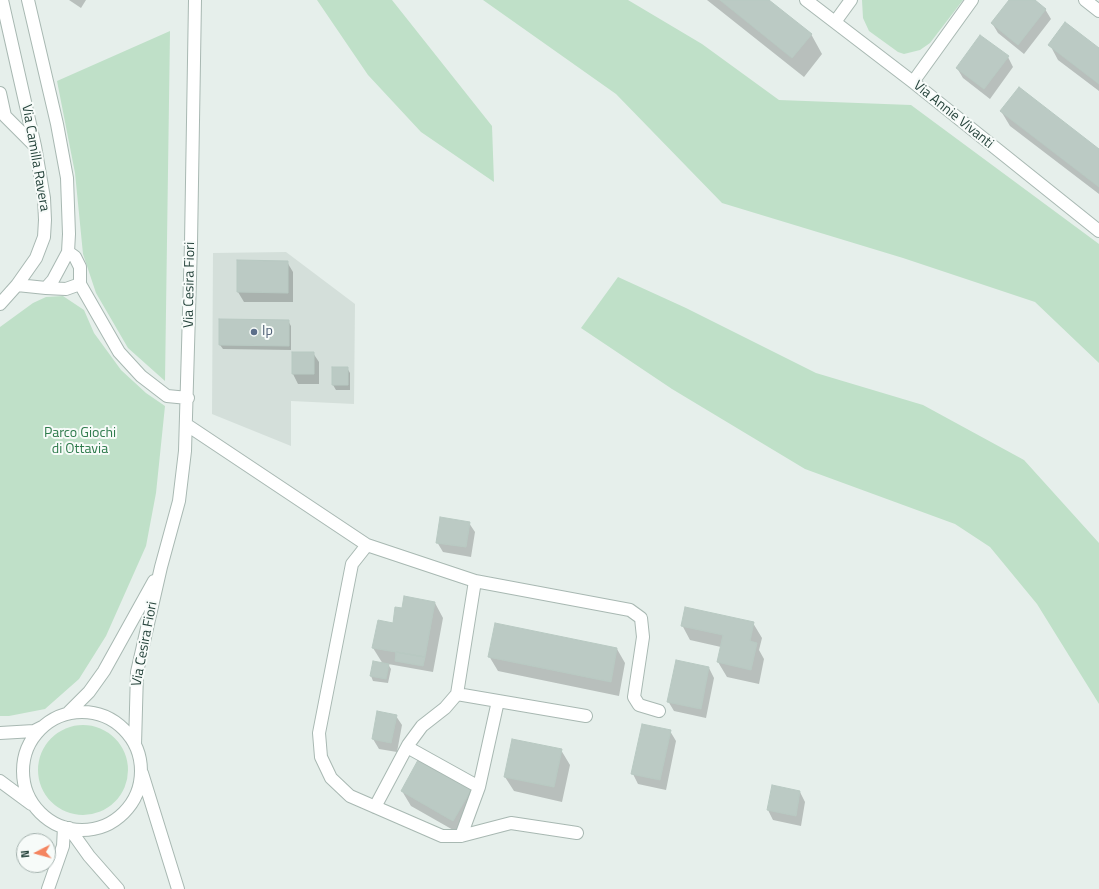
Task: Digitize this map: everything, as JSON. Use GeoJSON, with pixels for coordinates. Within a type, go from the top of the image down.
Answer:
{"type":"FeatureCollection","features":[{"type":"Feature","properties":{"kind":"street","name":"Via Camilla Ravera"},"geometry":{"type":"LineString","coordinates":[[0,304],[17,285],[39,252],[45,229],[44,198],[35,146],[2,0]]}},
{"type":"Feature","properties":{"kind":"street"},"geometry":{"type":"LineString","coordinates":[[28,0],[57,124],[67,178],[68,252],[53,280],[46,288]]}},
{"type":"Feature","properties":{"kind":"street","name":"Via Cesira Fiori"},"geometry":{"type":"LineString","coordinates":[[135,745],[137,672],[161,568],[179,501],[187,425],[195,0]]}},
{"type":"Feature","properties":{"kind":"street","name":"Via Annie Vivanti"},"geometry":{"type":"LineString","coordinates":[[806,0],[913,82],[1099,231]]}},
{"type":"Feature","properties":{"kind":"street"},"geometry":{"type":"LineString","coordinates":[[834,22],[851,0]]}},
{"type":"Feature","properties":{"kind":"street"},"geometry":{"type":"LineString","coordinates":[[913,82],[972,0]]}},
{"type":"Feature","properties":{"kind":"street"},"geometry":{"type":"LineString","coordinates":[[1085,0],[1099,11]]}},
{"type":"Feature","properties":{"kind":"street"},"geometry":{"type":"LineString","coordinates":[[0,93],[5,116],[35,146]]}},
{"type":"Feature","properties":{"kind":"street"},"geometry":{"type":"LineString","coordinates":[[68,252],[75,257],[80,267],[80,284],[119,352],[141,376],[167,396],[188,398]]}},
{"type":"Feature","properties":{"kind":"street"},"geometry":{"type":"LineString","coordinates":[[17,285],[66,289],[80,284]]}},
{"type":"Feature","properties":{"kind":"street"},"geometry":{"type":"LineString","coordinates":[[187,425],[367,545],[475,581],[630,610],[641,618],[643,637],[634,697],[639,705],[659,711]]}},
{"type":"Feature","properties":{"kind":"street"},"geometry":{"type":"LineString","coordinates":[[367,545],[352,564],[319,733],[321,757],[331,778],[350,796],[442,836],[462,836],[511,823],[531,824],[577,833]]}},
{"type":"Feature","properties":{"kind":"street","name":"Via Cesira Fiori"},"geometry":{"type":"LineString","coordinates":[[67,714],[88,692],[104,671],[161,568]]}},
{"type":"Feature","properties":{"kind":"street"},"geometry":{"type":"LineString","coordinates":[[375,807],[407,747],[422,726],[445,708],[457,694],[475,581]]}},
{"type":"Feature","properties":{"kind":"street"},"geometry":{"type":"LineString","coordinates":[[457,694],[586,716]]}},
{"type":"Feature","properties":{"kind":"street"},"geometry":{"type":"LineString","coordinates":[[462,836],[479,787],[498,701]]}},
{"type":"Feature","properties":{"kind":"street"},"geometry":{"type":"LineString","coordinates":[[0,733],[34,731],[55,718],[67,714],[87,713],[106,717],[119,725],[135,745],[178,889]]}},
{"type":"Feature","properties":{"kind":"street"},"geometry":{"type":"LineString","coordinates":[[37,809],[27,793],[23,769],[29,746],[45,725]]}},
{"type":"Feature","properties":{"kind":"street"},"geometry":{"type":"LineString","coordinates":[[407,747],[479,787]]}},
{"type":"Feature","properties":{"kind":"street"},"geometry":{"type":"LineString","coordinates":[[66,828],[88,830],[101,827],[121,815],[134,801],[139,788],[142,772]]}},
{"type":"Feature","properties":{"kind":"street"},"geometry":{"type":"LineString","coordinates":[[0,781],[44,816],[66,828],[118,889]]}},
{"type":"Feature","properties":{"kind":"street"},"geometry":{"type":"LineString","coordinates":[[48,889],[63,846],[66,828]]}},
{"type":"Feature","properties":{"kind":"shaded area"},"geometry":{"type":"Polygon","coordinates":[[[286,252],[355,304],[354,404],[291,401],[291,446],[212,414],[213,253],[286,252]]]}},
{"type":"Feature","properties":{"kind":"green space"},"geometry":{"type":"Polygon","coordinates":[[[317,0],[392,0],[492,126],[494,182],[421,132],[368,75],[317,0]]]}},
{"type":"Feature","properties":{"kind":"green space"},"geometry":{"type":"Polygon","coordinates":[[[483,0],[628,0],[702,44],[779,100],[911,105],[1099,244],[1099,363],[1035,302],[903,258],[722,203],[616,94],[483,0]]]}},
{"type":"Feature","properties":{"kind":"green space"},"geometry":{"type":"Polygon","coordinates":[[[862,0],[963,0],[930,43],[920,50],[904,54],[898,52],[869,31],[863,18],[862,0]]]}},
{"type":"Feature","properties":{"kind":"green space"},"geometry":{"type":"Polygon","coordinates":[[[170,31],[165,381],[128,348],[96,293],[83,254],[75,173],[57,81],[170,31]]]}},
{"type":"Feature","properties":{"kind":"green space"},"geometry":{"type":"Polygon","coordinates":[[[618,277],[686,308],[816,373],[923,405],[1024,460],[1099,543],[1099,704],[1037,604],[990,547],[955,524],[805,469],[672,389],[581,328],[618,277]]]}},
{"type":"Feature","properties":{"kind":"green space","name":"Parco Giochi di Ottavia"},"geometry":{"type":"Polygon","coordinates":[[[63,296],[84,310],[94,333],[121,370],[146,393],[165,406],[156,493],[146,546],[106,636],[79,679],[45,709],[9,716],[0,716],[0,327],[33,303],[46,297],[63,296]]]}},
{"type":"Feature","properties":{"kind":"green space"},"geometry":{"type":"Polygon","coordinates":[[[83,725],[100,729],[115,738],[124,753],[128,770],[124,787],[115,802],[100,811],[83,815],[66,811],[51,802],[42,787],[38,770],[42,753],[51,738],[66,729],[83,725]]]}},
{"type":"Feature","properties":{"kind":"building"},"geometry":{"type":"Polygon","coordinates":[[[720,0],[769,0],[812,34],[792,58],[720,0]]]}},
{"type":"Feature","properties":{"kind":"building"},"geometry":{"type":"Polygon","coordinates":[[[1009,0],[1035,0],[1046,9],[1018,45],[991,23],[1009,0]]]}},
{"type":"Feature","properties":{"kind":"building"},"geometry":{"type":"Polygon","coordinates":[[[1065,22],[1099,48],[1099,84],[1048,45],[1065,22]]]}},
{"type":"Feature","properties":{"kind":"building"},"geometry":{"type":"Polygon","coordinates":[[[980,35],[1009,56],[984,89],[956,68],[980,35]]]}},
{"type":"Feature","properties":{"kind":"building"},"geometry":{"type":"Polygon","coordinates":[[[1019,87],[1099,149],[1099,187],[1000,111],[1019,87]]]}},
{"type":"Feature","properties":{"kind":"building"},"geometry":{"type":"Polygon","coordinates":[[[237,260],[288,261],[288,293],[237,292],[237,260]]]}},
{"type":"Feature","properties":{"kind":"building","name":"Ip"},"geometry":{"type":"Polygon","coordinates":[[[219,319],[289,320],[289,346],[219,345],[219,319]]]}},
{"type":"Feature","properties":{"kind":"building"},"geometry":{"type":"Polygon","coordinates":[[[292,352],[314,352],[314,374],[292,374],[292,352]]]}},
{"type":"Feature","properties":{"kind":"building"},"geometry":{"type":"Polygon","coordinates":[[[332,367],[348,367],[348,385],[332,385],[332,367]]]}},
{"type":"Feature","properties":{"kind":"building"},"geometry":{"type":"Polygon","coordinates":[[[440,517],[470,522],[466,547],[436,543],[440,517]]]}},
{"type":"Feature","properties":{"kind":"building"},"geometry":{"type":"Polygon","coordinates":[[[404,596],[435,602],[425,657],[372,648],[378,620],[393,623],[395,607],[402,608],[404,596]]]}},
{"type":"Feature","properties":{"kind":"building"},"geometry":{"type":"Polygon","coordinates":[[[685,607],[754,622],[750,641],[757,643],[751,670],[717,662],[723,635],[681,626],[685,607]]]}},
{"type":"Feature","properties":{"kind":"building"},"geometry":{"type":"Polygon","coordinates":[[[495,623],[617,648],[611,682],[488,657],[495,623]]]}},
{"type":"Feature","properties":{"kind":"building"},"geometry":{"type":"Polygon","coordinates":[[[396,652],[425,657],[423,666],[395,661],[396,652]]]}},
{"type":"Feature","properties":{"kind":"building"},"geometry":{"type":"Polygon","coordinates":[[[676,660],[709,667],[701,709],[667,702],[676,660]]]}},
{"type":"Feature","properties":{"kind":"building"},"geometry":{"type":"Polygon","coordinates":[[[373,661],[389,664],[386,679],[370,676],[373,661]]]}},
{"type":"Feature","properties":{"kind":"building"},"geometry":{"type":"Polygon","coordinates":[[[377,711],[397,715],[391,743],[372,739],[377,711]]]}},
{"type":"Feature","properties":{"kind":"building"},"geometry":{"type":"Polygon","coordinates":[[[642,724],[671,730],[660,780],[631,774],[642,724]]]}},
{"type":"Feature","properties":{"kind":"building"},"geometry":{"type":"Polygon","coordinates":[[[512,739],[562,749],[554,787],[504,777],[512,739]]]}},
{"type":"Feature","properties":{"kind":"building"},"geometry":{"type":"Polygon","coordinates":[[[418,760],[471,790],[453,821],[401,791],[418,760]]]}},
{"type":"Feature","properties":{"kind":"building"},"geometry":{"type":"Polygon","coordinates":[[[772,785],[800,791],[796,816],[767,810],[772,785]]]}},
{"type":"Feature","properties":{"kind":"place","name":"Ip"},"geometry":{"type":"Point","coordinates":[254,332]}}]}
